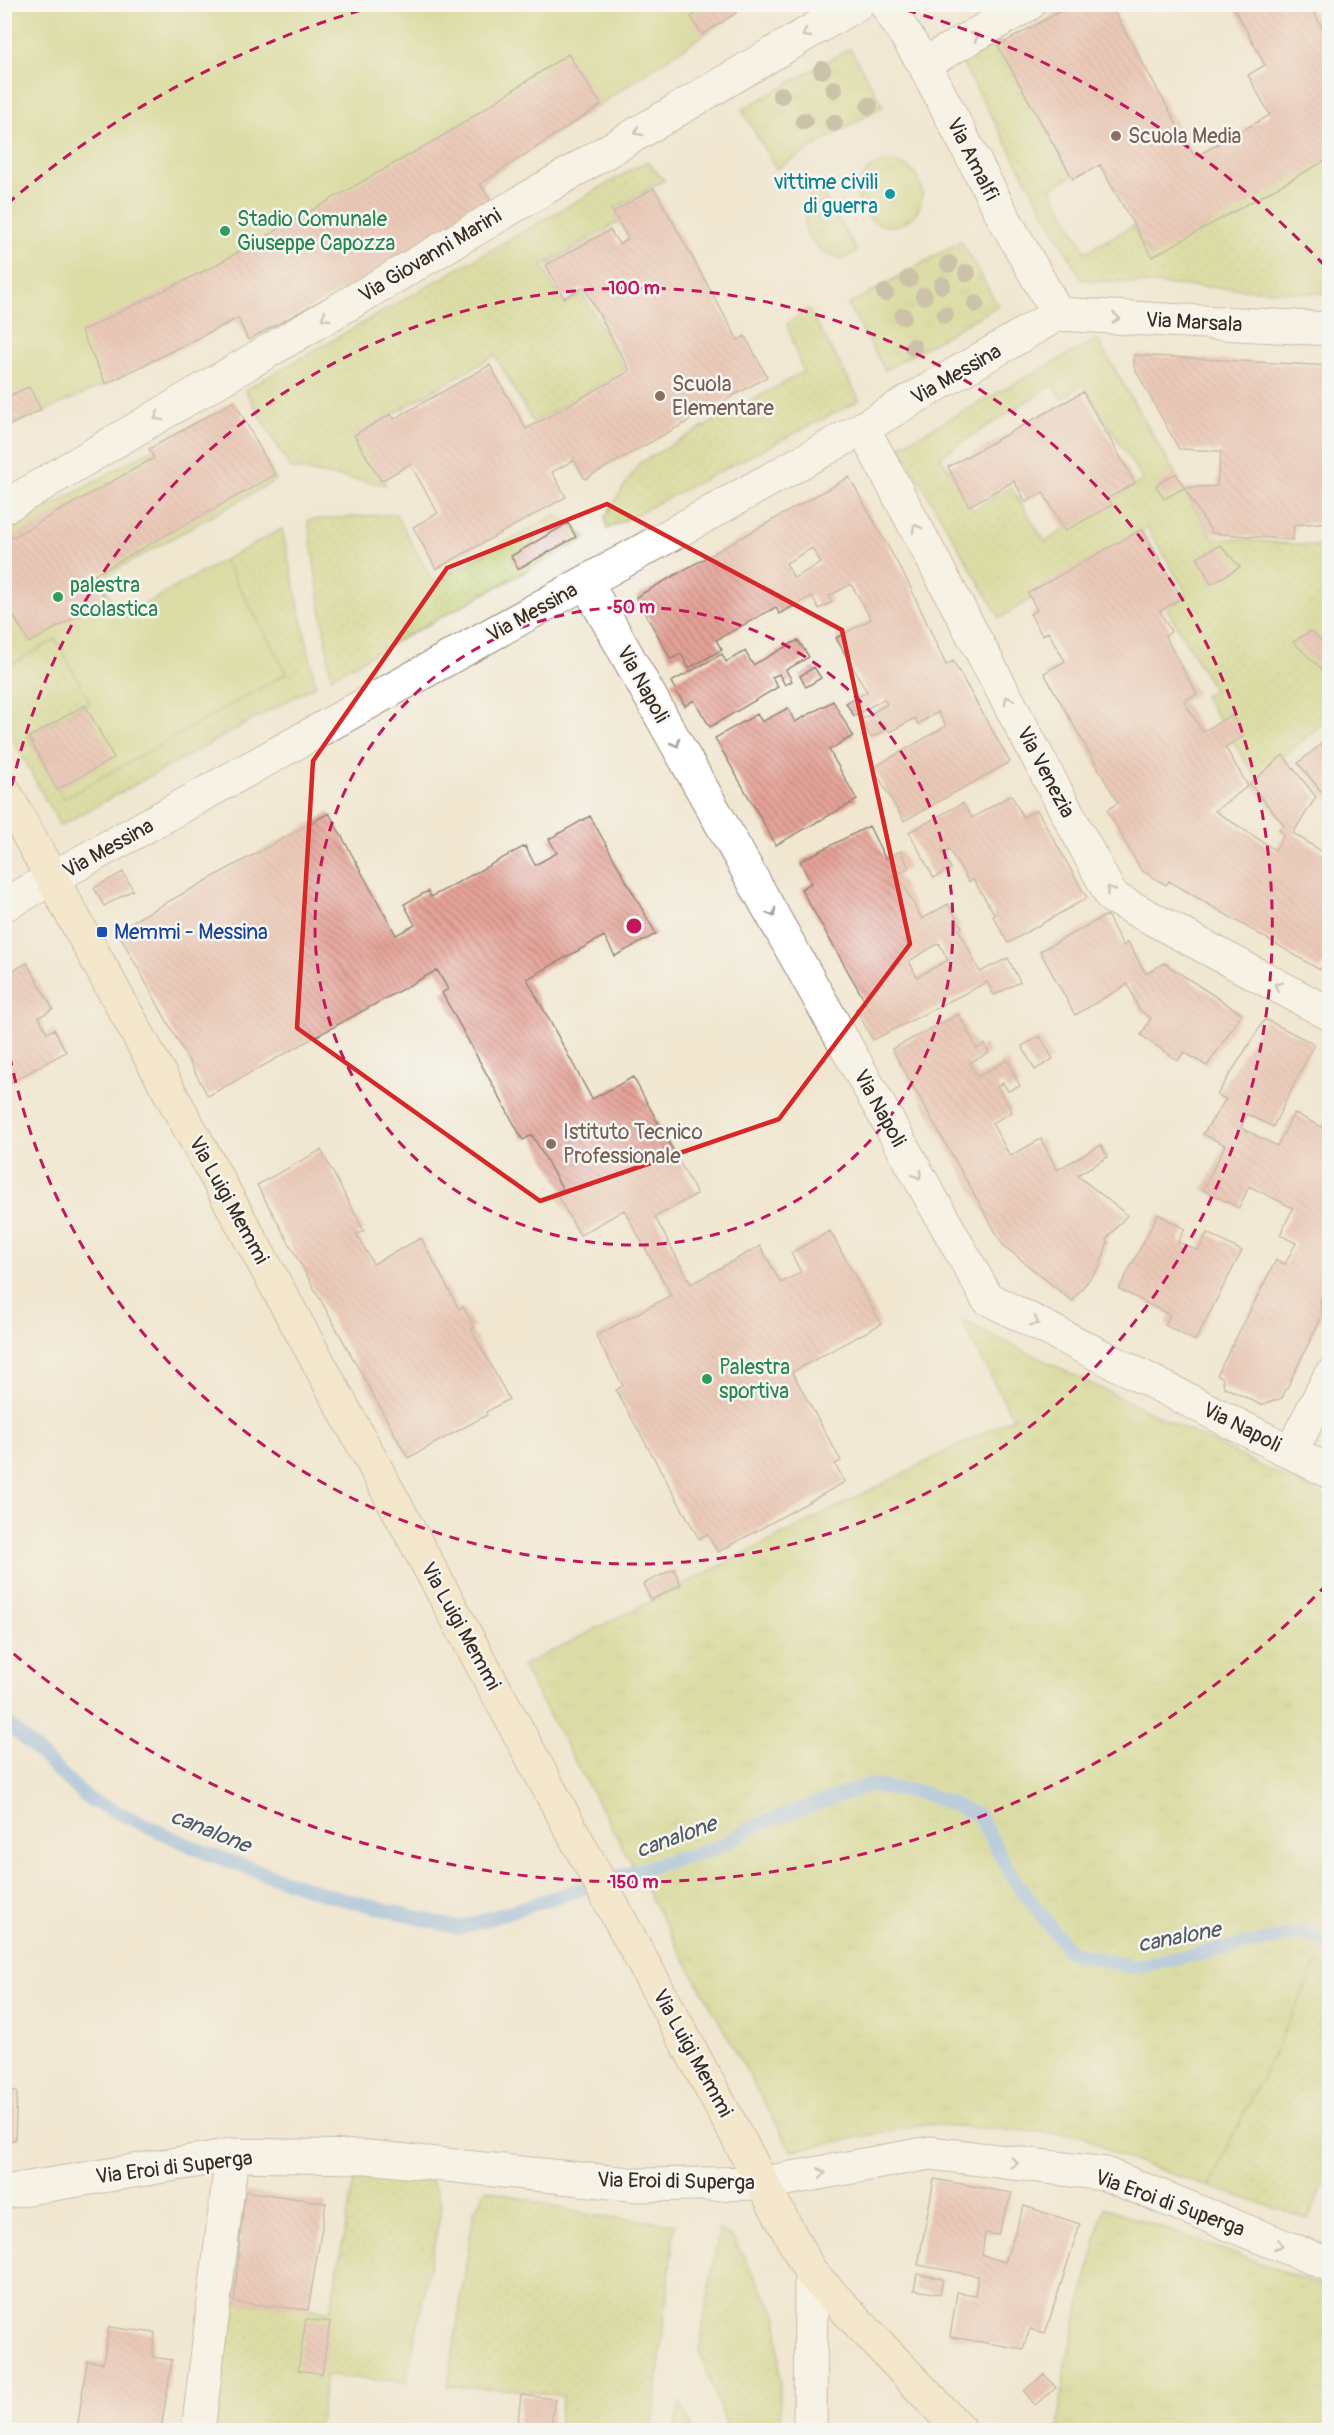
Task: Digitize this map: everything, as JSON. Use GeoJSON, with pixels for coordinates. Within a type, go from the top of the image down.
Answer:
{"type":"FeatureCollection","features":[{"type":"Feature","properties":{"kind":"street","name":"Via Giovanni Marini"},"geometry":{"type":"LineString","coordinates":[[4,507],[857,4]]}},
{"type":"Feature","properties":{"kind":"street","name":"Via Amalfi"},"geometry":{"type":"LineString","coordinates":[[886,4],[924,64],[1005,220],[1058,314]]}},
{"type":"Feature","properties":{"kind":"street"},"geometry":{"type":"LineString","coordinates":[[924,64],[1029,4]]}},
{"type":"Feature","properties":{"kind":"street","name":"Via Marsala"},"geometry":{"type":"LineString","coordinates":[[1058,314],[1329,329]]}},
{"type":"Feature","properties":{"kind":"street","name":"Via Messina"},"geometry":{"type":"LineString","coordinates":[[4,905],[863,428],[1058,314]]}},
{"type":"Feature","properties":{"kind":"street","name":"Via Venezia"},"geometry":{"type":"LineString","coordinates":[[863,428],[1112,897],[1329,1014]]}},
{"type":"Feature","properties":{"kind":"street","name":"Via Napoli"},"geometry":{"type":"LineString","coordinates":[[586,582],[987,1298],[1329,1472]]}},
{"type":"Feature","properties":{"kind":"street","name":"Via Luigi Memmi"},"geometry":{"type":"LineString","coordinates":[[4,791],[323,1371],[811,2273],[960,2430]]}},
{"type":"Feature","properties":{"kind":"street"},"geometry":{"type":"LineString","coordinates":[[1291,1452],[1329,1376]]}},
{"type":"Feature","properties":{"kind":"street","name":"Via Eroi di Superga"},"geometry":{"type":"LineString","coordinates":[[4,2192],[232,2155],[368,2157],[639,2185],[764,2183],[930,2153],[1105,2174],[1329,2265]]}},
{"type":"Feature","properties":{"kind":"street"},"geometry":{"type":"LineString","coordinates":[[199,2424],[232,2155]]}},
{"type":"Feature","properties":{"kind":"street"},"geometry":{"type":"LineString","coordinates":[[810,2430],[811,2273]]}},
{"type":"Feature","properties":{"kind":"highlighted area"},"geometry":{"type":"Polygon","coordinates":[[[607,504],[842,630],[910,944],[779,1119],[540,1201],[297,1028],[313,761],[447,568],[607,504]]]}},
{"type":"Feature","properties":{"kind":"green space","name":"Stadio Comunale Giuseppe Capozza"},"geometry":{"type":"Polygon","coordinates":[[[730,4],[736,13],[480,184],[493,204],[398,259],[248,340],[237,319],[106,384],[5,428],[4,5],[730,4]]]}},
{"type":"Feature","properties":{"kind":"green space"},"geometry":{"type":"Polygon","coordinates":[[[1000,41],[1074,175],[1051,188],[1086,252],[1133,226],[1151,257],[1329,157],[1329,294],[1082,280],[962,63],[1000,41]]]}},
{"type":"Feature","properties":{"kind":"green space"},"geometry":{"type":"Polygon","coordinates":[[[850,48],[883,106],[776,169],[742,110],[850,48]]]}},
{"type":"Feature","properties":{"kind":"green space"},"geometry":{"type":"Polygon","coordinates":[[[647,161],[664,180],[615,208],[622,220],[542,266],[564,304],[583,294],[625,370],[533,423],[495,355],[358,434],[386,485],[290,468],[245,390],[647,161]]]}},
{"type":"Feature","properties":{"kind":"green space"},"geometry":{"type":"Polygon","coordinates":[[[890,162],[908,168],[916,176],[922,194],[916,212],[908,220],[890,226],[872,220],[864,212],[858,194],[864,176],[872,168],[890,162]]]}},
{"type":"Feature","properties":{"kind":"green space"},"geometry":{"type":"Polygon","coordinates":[[[820,189],[857,251],[846,257],[838,258],[825,253],[814,244],[807,233],[805,220],[809,197],[820,189]]]}},
{"type":"Feature","properties":{"kind":"green space"},"geometry":{"type":"Polygon","coordinates":[[[961,241],[998,306],[885,370],[848,305],[961,241]]]}},
{"type":"Feature","properties":{"kind":"green space"},"geometry":{"type":"Polygon","coordinates":[[[808,308],[860,400],[607,529],[605,517],[639,463],[803,372],[787,324],[808,308]]]}},
{"type":"Feature","properties":{"kind":"green space"},"geometry":{"type":"Polygon","coordinates":[[[1097,339],[1212,537],[1329,547],[1329,718],[1257,779],[1204,696],[1214,690],[1167,609],[1187,594],[1147,527],[1000,618],[899,446],[1097,339]],[[1053,385],[940,456],[973,510],[1011,487],[1045,542],[1143,480],[1083,385],[1062,399],[1053,385]]]}},
{"type":"Feature","properties":{"kind":"green space","name":"palestra scolastica"},"geometry":{"type":"Polygon","coordinates":[[[234,403],[276,480],[101,578],[122,617],[224,560],[287,673],[63,799],[28,736],[90,702],[56,639],[5,668],[5,532],[234,403]]]}},
{"type":"Feature","properties":{"kind":"green space"},"geometry":{"type":"Polygon","coordinates":[[[396,514],[433,582],[557,514],[587,538],[331,677],[308,520],[396,514]]]}},
{"type":"Feature","properties":{"kind":"green space"},"geometry":{"type":"Polygon","coordinates":[[[282,529],[316,685],[60,826],[5,725],[4,668],[56,639],[91,702],[28,736],[63,798],[286,674],[224,560],[282,529]]]}},
{"type":"Feature","properties":{"kind":"green space"},"geometry":{"type":"Polygon","coordinates":[[[961,1320],[1329,1499],[1329,1969],[1317,1964],[1210,2187],[1119,2156],[1082,2135],[924,2124],[791,2151],[522,1666],[1013,1418],[961,1320]]]}},
{"type":"Feature","properties":{"kind":"green space"},"geometry":{"type":"Polygon","coordinates":[[[1317,1964],[1329,1969],[1329,2174],[1308,2219],[1210,2187],[1317,1964]]]}},
{"type":"Feature","properties":{"kind":"green space"},"geometry":{"type":"Polygon","coordinates":[[[355,2175],[431,2179],[442,2206],[406,2382],[326,2376],[318,2430],[212,2430],[234,2302],[330,2311],[355,2175]]]}},
{"type":"Feature","properties":{"kind":"green space"},"geometry":{"type":"Polygon","coordinates":[[[486,2189],[584,2214],[675,2224],[652,2430],[558,2430],[562,2396],[518,2390],[448,2386],[474,2211],[486,2189]]]}},
{"type":"Feature","properties":{"kind":"green space"},"geometry":{"type":"Polygon","coordinates":[[[1104,2207],[1329,2288],[1329,2430],[1058,2430],[1065,2367],[1104,2207]]]}},
{"type":"Feature","properties":{"kind":"green space"},"geometry":{"type":"Polygon","coordinates":[[[719,2230],[733,2238],[778,2317],[781,2430],[728,2430],[699,2351],[719,2230]]]}},
{"type":"Feature","properties":{"kind":"green space"},"geometry":{"type":"Polygon","coordinates":[[[680,2402],[693,2430],[675,2430],[680,2402]]]}},
{"type":"Feature","properties":{"kind":"building","name":"Scuola Media"},"geometry":{"type":"Polygon","coordinates":[[[1073,4],[1110,4],[1195,157],[1270,115],[1248,75],[1265,65],[1232,4],[1309,4],[1330,42],[1330,158],[1152,257],[1100,165],[1073,179],[998,46],[1073,4]]]}},
{"type":"Feature","properties":{"kind":"building"},"geometry":{"type":"Polygon","coordinates":[[[711,5],[730,5],[736,13],[702,35],[691,17],[711,5]]]}},
{"type":"Feature","properties":{"kind":"building"},"geometry":{"type":"Polygon","coordinates":[[[568,54],[601,105],[480,184],[493,204],[398,259],[248,340],[238,318],[106,384],[81,331],[214,266],[446,134],[568,54]]]}},
{"type":"Feature","properties":{"kind":"building","name":"Scuola Elementare"},"geometry":{"type":"Polygon","coordinates":[[[654,188],[738,340],[745,336],[767,377],[585,479],[574,460],[552,472],[566,497],[436,569],[413,527],[438,513],[410,464],[381,481],[354,435],[391,414],[394,419],[490,365],[526,429],[630,371],[584,287],[564,298],[546,265],[610,230],[619,244],[628,239],[613,212],[654,188]]]}},
{"type":"Feature","properties":{"kind":"building"},"geometry":{"type":"Polygon","coordinates":[[[1134,355],[1330,366],[1330,522],[1294,525],[1293,540],[1212,533],[1184,488],[1217,486],[1221,451],[1179,449],[1134,367],[1134,355]]]}},
{"type":"Feature","properties":{"kind":"building"},"geometry":{"type":"Polygon","coordinates":[[[29,387],[41,410],[4,428],[4,398],[29,387]]]}},
{"type":"Feature","properties":{"kind":"building"},"geometry":{"type":"Polygon","coordinates":[[[1083,392],[1135,483],[1108,498],[1112,505],[1065,531],[1043,492],[1026,502],[1014,481],[969,506],[948,467],[1083,392]]]}},
{"type":"Feature","properties":{"kind":"building"},"geometry":{"type":"Polygon","coordinates":[[[234,401],[275,475],[92,576],[106,600],[29,643],[4,600],[4,542],[154,458],[149,449],[234,401]]]}},
{"type":"Feature","properties":{"kind":"building"},"geometry":{"type":"Polygon","coordinates":[[[1176,473],[1184,488],[1164,499],[1156,485],[1176,473]]]}},
{"type":"Feature","properties":{"kind":"building"},"geometry":{"type":"Polygon","coordinates":[[[849,477],[908,582],[946,665],[953,661],[1010,762],[904,821],[873,768],[946,726],[938,712],[918,724],[915,718],[890,732],[887,729],[871,738],[861,720],[887,704],[884,699],[854,716],[846,703],[867,692],[836,638],[871,619],[851,584],[829,596],[832,602],[819,609],[812,596],[779,614],[776,607],[716,640],[722,650],[689,668],[681,654],[671,659],[636,597],[849,477]],[[812,548],[786,563],[794,578],[821,563],[812,548]]]}},
{"type":"Feature","properties":{"kind":"building"},"geometry":{"type":"Polygon","coordinates":[[[568,523],[576,537],[518,569],[511,556],[568,523]]]}},
{"type":"Feature","properties":{"kind":"building"},"geometry":{"type":"Polygon","coordinates":[[[1142,529],[1182,598],[1160,611],[1171,632],[1165,636],[1197,694],[1184,701],[1202,732],[1232,715],[1244,736],[1225,747],[1248,786],[1215,811],[1275,850],[1284,835],[1279,829],[1284,825],[1250,784],[1283,755],[1316,797],[1293,833],[1330,857],[1330,958],[1328,957],[1320,970],[1169,881],[1166,885],[1141,870],[1107,810],[1118,803],[1044,673],[1065,661],[1048,632],[1042,635],[1030,614],[1037,610],[1028,593],[1142,529]]]}},
{"type":"Feature","properties":{"kind":"building"},"geometry":{"type":"Polygon","coordinates":[[[1220,545],[1240,567],[1211,584],[1197,557],[1220,545]]]}},
{"type":"Feature","properties":{"kind":"building"},"geometry":{"type":"Polygon","coordinates":[[[1311,631],[1330,648],[1330,677],[1293,642],[1311,631]]]}},
{"type":"Feature","properties":{"kind":"building"},"geometry":{"type":"Polygon","coordinates":[[[798,640],[809,657],[786,670],[792,681],[785,685],[779,674],[772,677],[778,687],[710,727],[694,700],[685,706],[671,682],[722,654],[726,662],[745,651],[753,665],[798,640]]]}},
{"type":"Feature","properties":{"kind":"building"},"geometry":{"type":"Polygon","coordinates":[[[814,667],[821,678],[806,687],[800,676],[814,667]]]}},
{"type":"Feature","properties":{"kind":"building"},"geometry":{"type":"Polygon","coordinates":[[[833,701],[853,736],[829,750],[857,800],[776,845],[715,738],[757,714],[762,722],[788,708],[795,722],[833,701]]]}},
{"type":"Feature","properties":{"kind":"building"},"geometry":{"type":"Polygon","coordinates":[[[85,705],[114,758],[57,790],[29,737],[85,705]]]}},
{"type":"Feature","properties":{"kind":"building"},"geometry":{"type":"Polygon","coordinates":[[[1330,737],[1330,802],[1298,763],[1330,737]]]}},
{"type":"Feature","properties":{"kind":"building"},"geometry":{"type":"Polygon","coordinates":[[[1011,795],[1023,817],[1037,810],[1087,898],[1008,943],[993,916],[995,915],[973,879],[969,882],[949,849],[942,853],[951,868],[934,878],[909,832],[963,803],[972,818],[1011,795]]]}},
{"type":"Feature","properties":{"kind":"building"},"geometry":{"type":"Polygon","coordinates":[[[329,813],[396,935],[415,925],[404,904],[428,891],[431,897],[525,846],[535,865],[557,853],[549,839],[590,816],[656,934],[615,956],[604,936],[527,979],[592,1099],[633,1077],[697,1194],[655,1217],[691,1284],[760,1246],[781,1283],[801,1272],[791,1253],[830,1231],[881,1324],[792,1372],[841,1461],[835,1464],[845,1482],[718,1552],[707,1534],[699,1539],[616,1390],[623,1386],[596,1336],[671,1295],[624,1210],[580,1235],[556,1193],[563,1190],[532,1135],[523,1140],[442,993],[448,989],[437,970],[208,1096],[117,930],[329,813]]]}},
{"type":"Feature","properties":{"kind":"building"},"geometry":{"type":"Polygon","coordinates":[[[869,826],[885,858],[901,851],[909,868],[897,874],[922,919],[948,904],[962,927],[959,930],[980,972],[1008,958],[1020,982],[994,995],[987,982],[873,1040],[856,1009],[866,1003],[801,889],[811,883],[800,861],[869,826]],[[939,943],[909,961],[917,977],[948,960],[939,943]]]}},
{"type":"Feature","properties":{"kind":"building"},"geometry":{"type":"Polygon","coordinates":[[[123,872],[133,890],[104,906],[94,888],[123,872]]]}},
{"type":"Feature","properties":{"kind":"building"},"geometry":{"type":"Polygon","coordinates":[[[1107,915],[1123,946],[1128,942],[1146,974],[1164,963],[1242,1014],[1207,1066],[1184,1052],[1178,1061],[1141,1035],[1151,1018],[1139,1010],[1128,984],[1075,1015],[1040,951],[1107,915]]]}},
{"type":"Feature","properties":{"kind":"building"},"geometry":{"type":"Polygon","coordinates":[[[27,963],[53,1009],[39,1017],[47,1033],[54,1029],[66,1052],[4,1086],[4,975],[27,963]]]}},
{"type":"Feature","properties":{"kind":"building"},"geometry":{"type":"Polygon","coordinates":[[[959,1014],[977,1049],[985,1044],[989,1053],[969,1063],[978,1077],[1007,1060],[1020,1086],[1008,1091],[1003,1083],[997,1086],[1012,1112],[992,1123],[1010,1156],[1041,1139],[1057,1170],[1101,1145],[1108,1157],[1077,1175],[1127,1215],[1106,1240],[1108,1242],[1100,1266],[1072,1301],[1003,1245],[892,1049],[959,1014]]]}},
{"type":"Feature","properties":{"kind":"building"},"geometry":{"type":"Polygon","coordinates":[[[1265,1019],[1314,1044],[1273,1127],[1247,1114],[1241,1128],[1277,1146],[1294,1113],[1322,1127],[1330,1111],[1330,1280],[1320,1300],[1322,1316],[1282,1398],[1261,1405],[1224,1387],[1222,1377],[1217,1375],[1276,1260],[1285,1264],[1296,1243],[1280,1235],[1293,1208],[1249,1186],[1239,1208],[1203,1190],[1225,1145],[1203,1134],[1226,1099],[1217,1095],[1265,1019]]]}},
{"type":"Feature","properties":{"kind":"building"},"geometry":{"type":"Polygon","coordinates":[[[1040,1036],[1053,1059],[1035,1070],[1022,1046],[1040,1036]]]}},
{"type":"Feature","properties":{"kind":"building"},"geometry":{"type":"Polygon","coordinates":[[[321,1150],[364,1231],[357,1234],[373,1264],[421,1238],[459,1309],[463,1307],[475,1328],[471,1329],[509,1399],[486,1412],[487,1415],[408,1458],[257,1185],[321,1150]]]}},
{"type":"Feature","properties":{"kind":"building"},"geometry":{"type":"Polygon","coordinates":[[[1158,1214],[1185,1229],[1178,1242],[1198,1251],[1207,1233],[1242,1251],[1195,1341],[1165,1325],[1170,1315],[1119,1289],[1158,1214]]]}},
{"type":"Feature","properties":{"kind":"building"},"geometry":{"type":"Polygon","coordinates":[[[674,1569],[681,1585],[651,1600],[643,1584],[674,1569]]]}},
{"type":"Feature","properties":{"kind":"building"},"geometry":{"type":"Polygon","coordinates":[[[4,2090],[17,2091],[15,2140],[4,2140],[4,2090]]]}},
{"type":"Feature","properties":{"kind":"building"},"geometry":{"type":"Polygon","coordinates":[[[934,2179],[1012,2193],[998,2235],[985,2233],[982,2255],[1005,2262],[1024,2206],[1080,2224],[1045,2334],[1030,2329],[1023,2349],[950,2337],[957,2292],[975,2295],[978,2276],[918,2265],[934,2179]]]}},
{"type":"Feature","properties":{"kind":"building"},"geometry":{"type":"Polygon","coordinates":[[[245,2191],[326,2203],[308,2310],[234,2302],[245,2191]]]}},
{"type":"Feature","properties":{"kind":"building"},"geometry":{"type":"Polygon","coordinates":[[[917,2274],[943,2279],[940,2294],[914,2290],[917,2274]]]}},
{"type":"Feature","properties":{"kind":"building"},"geometry":{"type":"Polygon","coordinates":[[[306,2319],[330,2322],[322,2374],[298,2370],[306,2319]]]}},
{"type":"Feature","properties":{"kind":"building"},"geometry":{"type":"Polygon","coordinates":[[[109,2327],[155,2333],[152,2357],[172,2360],[161,2430],[77,2430],[87,2361],[103,2363],[109,2327]]]}},
{"type":"Feature","properties":{"kind":"building"},"geometry":{"type":"Polygon","coordinates":[[[1044,2374],[1056,2388],[1035,2405],[1024,2391],[1044,2374]]]}},
{"type":"Feature","properties":{"kind":"building"},"geometry":{"type":"Polygon","coordinates":[[[521,2395],[555,2399],[550,2430],[517,2430],[521,2395]]]}},
{"type":"Feature","properties":{"kind":"waterway","name":"canalone"},"geometry":{"type":"LineString","coordinates":[[4,1720],[88,1799],[206,1853],[327,1895],[459,1928],[656,1865],[714,1849],[757,1825],[869,1785],[924,1793],[978,1815],[1013,1878],[1070,1952],[1132,1967],[1303,1933],[1330,1942]]}},
{"type":"Feature","properties":{"kind":"place","name":"Scuola Media"},"geometry":{"type":"Point","coordinates":[1116,136]}},
{"type":"Feature","properties":{"kind":"place","name":"vittime civili di guerra"},"geometry":{"type":"Point","coordinates":[890,194]}},
{"type":"Feature","properties":{"kind":"place","name":"Stadio Comunale Giuseppe Capozza"},"geometry":{"type":"Point","coordinates":[225,231]}},
{"type":"Feature","properties":{"kind":"place","name":"Scuola Elementare"},"geometry":{"type":"Point","coordinates":[660,396]}},
{"type":"Feature","properties":{"kind":"place","name":"palestra scolastica"},"geometry":{"type":"Point","coordinates":[58,597]}},
{"type":"Feature","properties":{"kind":"place","name":"Memmi - Messina"},"geometry":{"type":"Point","coordinates":[102,932]}},
{"type":"Feature","properties":{"kind":"place","name":"Istituto Tecnico Professionale"},"geometry":{"type":"Point","coordinates":[551,1144]}},
{"type":"Feature","properties":{"kind":"place","name":"Palestra sportiva"},"geometry":{"type":"Point","coordinates":[707,1379]}}]}
